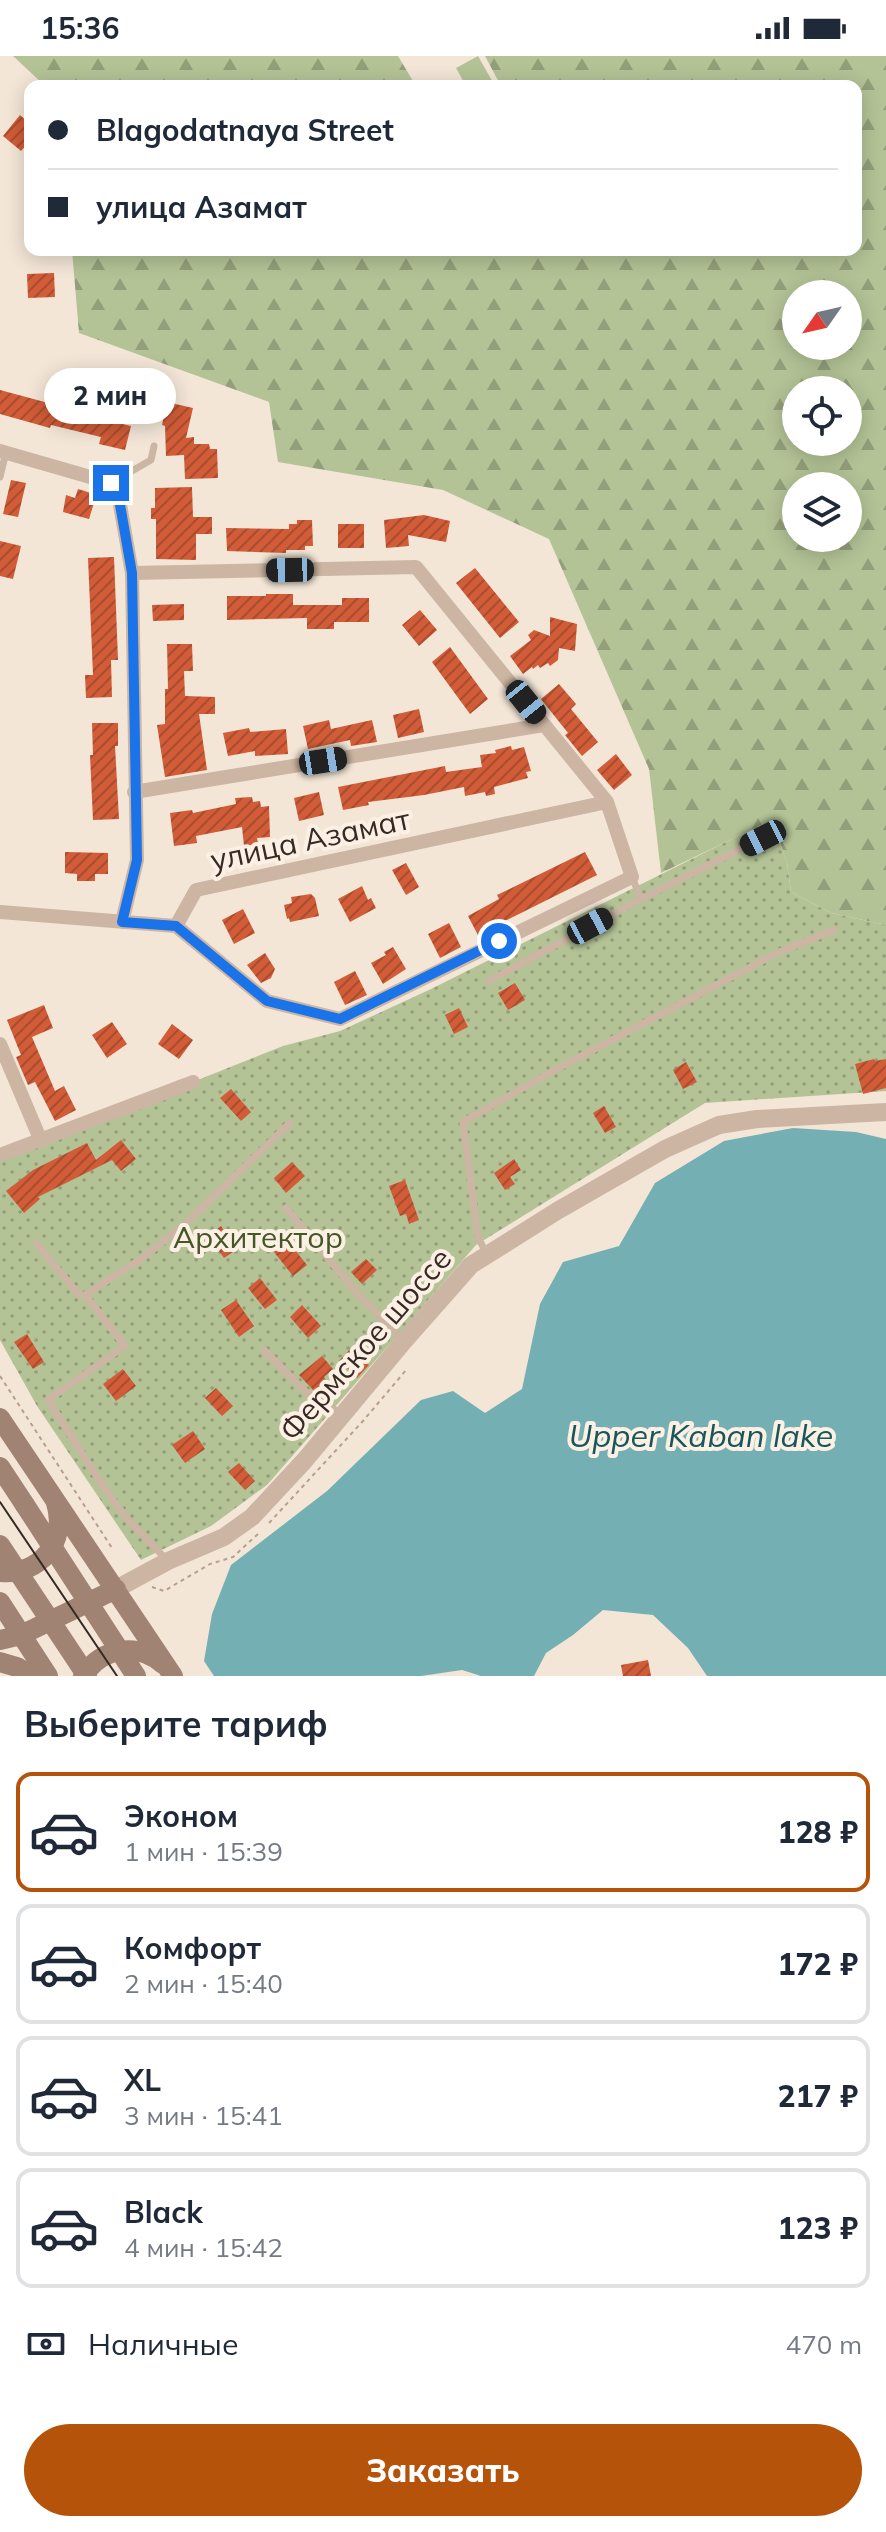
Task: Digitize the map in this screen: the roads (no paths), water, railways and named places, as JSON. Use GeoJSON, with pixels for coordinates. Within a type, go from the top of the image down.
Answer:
{"type":"FeatureCollection","features":[{"type":"Feature","properties":{"kind":"main road"},"geometry":{"type":"LineString","coordinates":[[0,1418],[172,1674]]}},
{"type":"Feature","properties":{"kind":"main road"},"geometry":{"type":"LineString","coordinates":[[0,1467],[136,1676]]}},
{"type":"Feature","properties":{"kind":"main road"},"geometry":{"type":"LineString","coordinates":[[0,1572],[28,1569],[51,1550],[60,1521],[51,1493]]}},
{"type":"Feature","properties":{"kind":"main road"},"geometry":{"type":"LineString","coordinates":[[0,1545],[85,1676],[99,1659],[128,1650],[157,1659],[172,1674]]}},
{"type":"Feature","properties":{"kind":"main road","name":"Фермское шоссе"},"geometry":{"type":"LineString","coordinates":[[0,1640],[21,1635],[116,1589]]}},
{"type":"Feature","properties":{"kind":"main road"},"geometry":{"type":"LineString","coordinates":[[0,1602],[48,1676]]}},
{"type":"Feature","properties":{"kind":"main road"},"geometry":{"type":"LineString","coordinates":[[0,1662],[17,1667],[31,1676]]}},
{"type":"Feature","properties":{"kind":"street"},"geometry":{"type":"LineString","coordinates":[[3,451],[111,483],[119,499],[132,573],[137,860],[122,922]]}},
{"type":"Feature","properties":{"kind":"street"},"geometry":{"type":"LineString","coordinates":[[0,912],[176,926],[267,1001],[340,1019],[632,877],[607,802],[416,567],[132,573]]}},
{"type":"Feature","properties":{"kind":"street"},"geometry":{"type":"LineString","coordinates":[[134,792],[544,725]]}},
{"type":"Feature","properties":{"kind":"street","name":"улица Азамат"},"geometry":{"type":"LineString","coordinates":[[176,926],[196,890],[607,802]]}},
{"type":"Feature","properties":{"kind":"street"},"geometry":{"type":"LineString","coordinates":[[0,1044],[41,1141]]}},
{"type":"Feature","properties":{"kind":"street"},"geometry":{"type":"LineString","coordinates":[[0,1155],[193,1082]]}},
{"type":"Feature","properties":{"kind":"street","name":"Фермское шоссе"},"geometry":{"type":"LineString","coordinates":[[116,1589],[168,1561],[224,1537],[252,1517],[471,1265],[487,1255],[665,1149],[719,1125],[757,1119],[886,1112]]}},
{"type":"Feature","properties":{"kind":"lane"},"geometry":{"type":"LineString","coordinates":[[111,483],[151,460],[154,446]]}},
{"type":"Feature","properties":{"kind":"lane"},"geometry":{"type":"LineString","coordinates":[[0,477],[3,451]]}},
{"type":"Feature","properties":{"kind":"lane"},"geometry":{"type":"LineString","coordinates":[[489,981],[763,838]]}},
{"type":"Feature","properties":{"kind":"lane"},"geometry":{"type":"LineString","coordinates":[[632,877],[641,899]]}},
{"type":"Feature","properties":{"kind":"lane"},"geometry":{"type":"LineString","coordinates":[[487,1255],[478,1237],[463,1122],[777,953],[834,930]]}},
{"type":"Feature","properties":{"kind":"lane"},"geometry":{"type":"LineString","coordinates":[[36,1243],[79,1295],[85,1295],[141,1259],[183,1226],[290,1123]]}},
{"type":"Feature","properties":{"kind":"lane"},"geometry":{"type":"LineString","coordinates":[[286,1208],[357,1293],[404,1341]]}},
{"type":"Feature","properties":{"kind":"lane"},"geometry":{"type":"LineString","coordinates":[[85,1295],[125,1346],[48,1400],[128,1520],[168,1561]]}},
{"type":"Feature","properties":{"kind":"lane"},"geometry":{"type":"LineString","coordinates":[[264,1350],[310,1396],[343,1414]]}},
{"type":"Feature","properties":{"kind":"water","name":"Upper Kaban lake"},"geometry":{"type":"Polygon","coordinates":[[[793,1128],[856,1132],[886,1139],[886,1676],[707,1676],[688,1648],[653,1615],[603,1610],[546,1653],[534,1676],[481,1676],[462,1670],[421,1676],[214,1676],[204,1661],[212,1614],[231,1565],[327,1491],[421,1400],[453,1391],[485,1413],[522,1389],[540,1304],[563,1262],[619,1246],[655,1183],[724,1141],[793,1128]]]}},
{"type":"Feature","properties":{"kind":"tram line"},"geometry":{"type":"LineString","coordinates":[[0,1502],[117,1676]]}},
{"type":"Feature","properties":{"kind":"park label","name":"Архитектор"},"geometry":{"type":"Point","coordinates":[258,1237]}}]}
